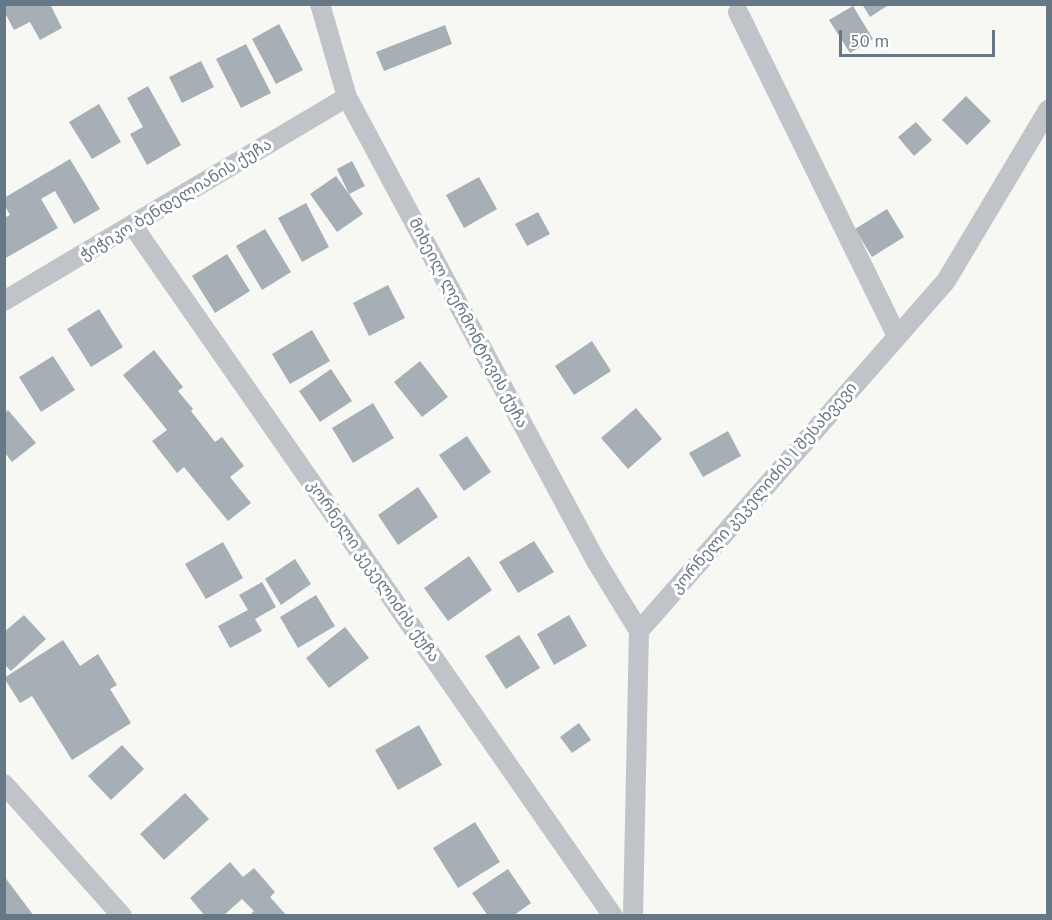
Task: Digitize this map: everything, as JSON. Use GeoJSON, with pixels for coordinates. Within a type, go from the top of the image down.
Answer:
{"type":"FeatureCollection","features":[{"type":"Feature","properties":{"kind":"street","name":"მიხეილ ლერმონტოვის ქუჩა"},"geometry":{"type":"LineString","coordinates":[[320,4],[347,97],[596,561],[639,631]]}},
{"type":"Feature","properties":{"kind":"street"},"geometry":{"type":"LineString","coordinates":[[738,12],[897,336]]}},
{"type":"Feature","properties":{"kind":"street","name":"ჭიჭიკო ბენდელიანის ქუჩა"},"geometry":{"type":"LineString","coordinates":[[4,301],[347,97]]}},
{"type":"Feature","properties":{"kind":"street","name":"კორნელი კეკელიძის I შესახვევი"},"geometry":{"type":"LineString","coordinates":[[639,631],[946,281],[1047,110]]}},
{"type":"Feature","properties":{"kind":"street","name":"კორნელი კეკელიძის ქუჩა"},"geometry":{"type":"LineString","coordinates":[[133,226],[613,915]]}},
{"type":"Feature","properties":{"kind":"street"},"geometry":{"type":"LineString","coordinates":[[633,915],[639,631]]}},
{"type":"Feature","properties":{"kind":"street"},"geometry":{"type":"LineString","coordinates":[[4,783],[122,915]]}},
{"type":"Feature","properties":{"kind":"building"},"geometry":{"type":"Polygon","coordinates":[[[4,4],[50,4],[62,28],[40,40],[30,22],[14,30],[4,11],[4,4]]]}},
{"type":"Feature","properties":{"kind":"building"},"geometry":{"type":"Polygon","coordinates":[[[862,4],[890,4],[870,17],[862,4]]]}},
{"type":"Feature","properties":{"kind":"building"},"geometry":{"type":"Polygon","coordinates":[[[853,6],[873,39],[850,53],[829,20],[853,6]]]}},
{"type":"Feature","properties":{"kind":"building"},"geometry":{"type":"Polygon","coordinates":[[[279,24],[303,70],[276,84],[252,39],[279,24]]]}},
{"type":"Feature","properties":{"kind":"building"},"geometry":{"type":"Polygon","coordinates":[[[445,25],[452,44],[384,71],[376,52],[445,25]]]}},
{"type":"Feature","properties":{"kind":"building"},"geometry":{"type":"Polygon","coordinates":[[[246,44],[271,93],[241,108],[216,59],[246,44]]]}},
{"type":"Feature","properties":{"kind":"building"},"geometry":{"type":"Polygon","coordinates":[[[201,61],[214,87],[182,103],[169,77],[201,61]]]}},
{"type":"Feature","properties":{"kind":"building"},"geometry":{"type":"Polygon","coordinates":[[[148,86],[181,145],[147,165],[130,134],[143,127],[127,98],[148,86]]]}},
{"type":"Feature","properties":{"kind":"building"},"geometry":{"type":"Polygon","coordinates":[[[966,96],[991,121],[967,145],[942,120],[966,96]]]}},
{"type":"Feature","properties":{"kind":"building"},"geometry":{"type":"Polygon","coordinates":[[[99,104],[121,142],[92,159],[69,122],[99,104]]]}},
{"type":"Feature","properties":{"kind":"building"},"geometry":{"type":"Polygon","coordinates":[[[916,122],[932,140],[914,156],[898,137],[916,122]]]}},
{"type":"Feature","properties":{"kind":"building"},"geometry":{"type":"Polygon","coordinates":[[[70,159],[100,209],[74,224],[55,191],[41,199],[58,228],[4,259],[4,218],[10,215],[4,204],[4,198],[70,159]]]}},
{"type":"Feature","properties":{"kind":"building"},"geometry":{"type":"Polygon","coordinates":[[[352,161],[365,186],[349,194],[337,169],[352,161]]]}},
{"type":"Feature","properties":{"kind":"building"},"geometry":{"type":"Polygon","coordinates":[[[336,176],[363,214],[337,232],[310,194],[336,176]]]}},
{"type":"Feature","properties":{"kind":"building"},"geometry":{"type":"Polygon","coordinates":[[[479,177],[497,209],[464,228],[446,195],[479,177]]]}},
{"type":"Feature","properties":{"kind":"building"},"geometry":{"type":"Polygon","coordinates":[[[306,203],[329,247],[302,262],[278,218],[306,203]]]}},
{"type":"Feature","properties":{"kind":"building"},"geometry":{"type":"Polygon","coordinates":[[[887,209],[904,237],[872,257],[855,229],[887,209]]]}},
{"type":"Feature","properties":{"kind":"building"},"geometry":{"type":"Polygon","coordinates":[[[538,212],[550,234],[527,246],[515,224],[538,212]]]}},
{"type":"Feature","properties":{"kind":"building"},"geometry":{"type":"Polygon","coordinates":[[[265,229],[291,272],[262,290],[236,246],[265,229]]]}},
{"type":"Feature","properties":{"kind":"building"},"geometry":{"type":"Polygon","coordinates":[[[227,254],[250,291],[215,313],[192,276],[227,254]]]}},
{"type":"Feature","properties":{"kind":"building"},"geometry":{"type":"Polygon","coordinates":[[[388,285],[405,318],[369,336],[353,303],[388,285]]]}},
{"type":"Feature","properties":{"kind":"building"},"geometry":{"type":"Polygon","coordinates":[[[99,309],[123,347],[91,367],[67,329],[99,309]]]}},
{"type":"Feature","properties":{"kind":"building"},"geometry":{"type":"Polygon","coordinates":[[[312,330],[330,361],[290,384],[272,354],[312,330]]]}},
{"type":"Feature","properties":{"kind":"building"},"geometry":{"type":"Polygon","coordinates":[[[592,341],[611,371],[574,395],[555,366],[592,341]]]}},
{"type":"Feature","properties":{"kind":"building"},"geometry":{"type":"Polygon","coordinates":[[[154,350],[183,387],[178,391],[215,442],[222,437],[244,466],[230,477],[251,503],[228,521],[184,467],[177,473],[152,441],[167,430],[123,375],[154,350]]]}},
{"type":"Feature","properties":{"kind":"building"},"geometry":{"type":"Polygon","coordinates":[[[53,356],[75,390],[41,412],[19,377],[53,356]]]}},
{"type":"Feature","properties":{"kind":"building"},"geometry":{"type":"Polygon","coordinates":[[[420,361],[448,397],[422,417],[394,382],[420,361]]]}},
{"type":"Feature","properties":{"kind":"building"},"geometry":{"type":"Polygon","coordinates":[[[331,369],[352,401],[320,422],[299,391],[331,369]]]}},
{"type":"Feature","properties":{"kind":"building"},"geometry":{"type":"Polygon","coordinates":[[[373,403],[394,438],[353,463],[332,428],[373,403]]]}},
{"type":"Feature","properties":{"kind":"building"},"geometry":{"type":"Polygon","coordinates":[[[636,408],[662,439],[628,469],[601,438],[636,408]]]}},
{"type":"Feature","properties":{"kind":"building"},"geometry":{"type":"Polygon","coordinates":[[[8,410],[36,443],[12,462],[5,453],[5,413],[8,410]]]}},
{"type":"Feature","properties":{"kind":"building"},"geometry":{"type":"Polygon","coordinates":[[[728,431],[741,456],[703,477],[689,453],[728,431]]]}},
{"type":"Feature","properties":{"kind":"building"},"geometry":{"type":"Polygon","coordinates":[[[467,436],[491,472],[464,491],[439,455],[467,436]]]}},
{"type":"Feature","properties":{"kind":"building"},"geometry":{"type":"Polygon","coordinates":[[[418,487],[438,517],[398,545],[378,515],[418,487]]]}},
{"type":"Feature","properties":{"kind":"building"},"geometry":{"type":"Polygon","coordinates":[[[534,541],[554,572],[518,593],[499,562],[534,541]]]}},
{"type":"Feature","properties":{"kind":"building"},"geometry":{"type":"Polygon","coordinates":[[[223,542],[243,578],[206,599],[185,564],[223,542]]]}},
{"type":"Feature","properties":{"kind":"building"},"geometry":{"type":"Polygon","coordinates":[[[469,556],[492,590],[448,621],[424,588],[469,556]]]}},
{"type":"Feature","properties":{"kind":"building"},"geometry":{"type":"Polygon","coordinates":[[[295,559],[311,584],[281,605],[265,579],[295,559]]]}},
{"type":"Feature","properties":{"kind":"building"},"geometry":{"type":"Polygon","coordinates":[[[262,582],[276,607],[255,619],[262,631],[230,648],[218,626],[248,610],[239,595],[262,582]]]}},
{"type":"Feature","properties":{"kind":"building"},"geometry":{"type":"Polygon","coordinates":[[[316,595],[335,626],[298,648],[280,617],[316,595]]]}},
{"type":"Feature","properties":{"kind":"building"},"geometry":{"type":"Polygon","coordinates":[[[24,615],[46,639],[11,671],[4,664],[4,632],[24,615]]]}},
{"type":"Feature","properties":{"kind":"building"},"geometry":{"type":"Polygon","coordinates":[[[569,615],[587,646],[554,665],[537,634],[569,615]]]}},
{"type":"Feature","properties":{"kind":"building"},"geometry":{"type":"Polygon","coordinates":[[[345,627],[369,658],[329,688],[306,658],[345,627]]]}},
{"type":"Feature","properties":{"kind":"building"},"geometry":{"type":"Polygon","coordinates":[[[519,635],[540,668],[506,689],[485,656],[519,635]]]}},
{"type":"Feature","properties":{"kind":"building"},"geometry":{"type":"Polygon","coordinates":[[[63,640],[80,666],[98,654],[117,685],[110,689],[131,723],[72,760],[32,696],[20,703],[4,678],[63,640]]]}},
{"type":"Feature","properties":{"kind":"building"},"geometry":{"type":"Polygon","coordinates":[[[579,723],[591,740],[572,753],[560,737],[579,723]]]}},
{"type":"Feature","properties":{"kind":"building"},"geometry":{"type":"Polygon","coordinates":[[[419,725],[442,765],[398,790],[375,750],[419,725]]]}},
{"type":"Feature","properties":{"kind":"building"},"geometry":{"type":"Polygon","coordinates":[[[122,745],[144,769],[111,800],[88,776],[122,745]]]}},
{"type":"Feature","properties":{"kind":"building"},"geometry":{"type":"Polygon","coordinates":[[[185,793],[209,819],[164,860],[140,834],[185,793]]]}},
{"type":"Feature","properties":{"kind":"building"},"geometry":{"type":"Polygon","coordinates":[[[475,822],[500,862],[458,888],[433,848],[475,822]]]}},
{"type":"Feature","properties":{"kind":"building"},"geometry":{"type":"Polygon","coordinates":[[[230,862],[243,877],[254,868],[275,892],[270,897],[287,916],[249,916],[254,911],[242,899],[223,916],[205,916],[190,898],[230,862]]]}},
{"type":"Feature","properties":{"kind":"building"},"geometry":{"type":"Polygon","coordinates":[[[508,869],[531,903],[513,916],[488,916],[472,893],[508,869]]]}},
{"type":"Feature","properties":{"kind":"building"},"geometry":{"type":"Polygon","coordinates":[[[4,876],[34,916],[4,916],[4,876]]]}}]}
